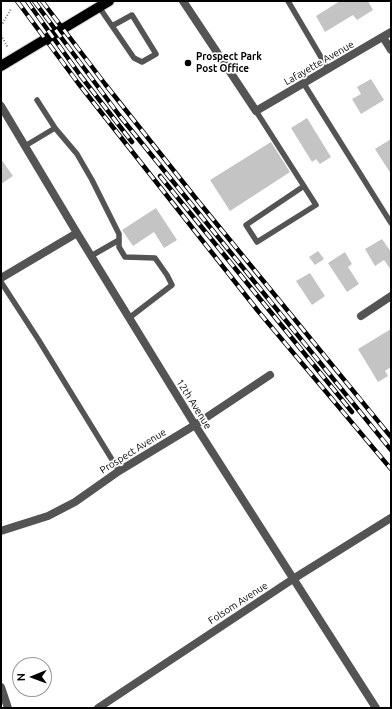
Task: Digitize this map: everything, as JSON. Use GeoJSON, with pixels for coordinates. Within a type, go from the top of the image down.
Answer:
{"type":"FeatureCollection","features":[{"type":"Feature","properties":{"kind":"main road"},"geometry":{"type":"LineString","coordinates":[[1,66],[109,1]]}},
{"type":"Feature","properties":{"kind":"street"},"geometry":{"type":"LineString","coordinates":[[183,1],[256,111]]}},
{"type":"Feature","properties":{"kind":"street","name":"Lafayette Avenue"},"geometry":{"type":"LineString","coordinates":[[256,111],[391,32]]}},
{"type":"Feature","properties":{"kind":"street"},"geometry":{"type":"LineString","coordinates":[[383,37],[391,50]]}},
{"type":"Feature","properties":{"kind":"street","name":"12th Avenue"},"geometry":{"type":"LineString","coordinates":[[1,106],[194,425],[376,708]]}},
{"type":"Feature","properties":{"kind":"street"},"geometry":{"type":"LineString","coordinates":[[1,278],[77,233]]}},
{"type":"Feature","properties":{"kind":"street"},"geometry":{"type":"LineString","coordinates":[[361,316],[391,296]]}},
{"type":"Feature","properties":{"kind":"street","name":"Prospect Avenue"},"geometry":{"type":"LineString","coordinates":[[1,531],[41,519],[75,502],[118,471],[194,425],[270,375]]}},
{"type":"Feature","properties":{"kind":"street","name":"Folsom Avenue"},"geometry":{"type":"LineString","coordinates":[[98,708],[293,579],[391,518]]}},
{"type":"Feature","properties":{"kind":"street"},"geometry":{"type":"LineString","coordinates":[[1,687],[8,708]]}},
{"type":"Feature","properties":{"kind":"lane"},"geometry":{"type":"LineString","coordinates":[[288,1],[328,69]]}},
{"type":"Feature","properties":{"kind":"lane"},"geometry":{"type":"LineString","coordinates":[[99,7],[112,26],[134,58],[142,62],[156,54],[132,15],[112,26]]}},
{"type":"Feature","properties":{"kind":"lane"},"geometry":{"type":"LineString","coordinates":[[304,84],[391,223]]}},
{"type":"Feature","properties":{"kind":"lane"},"geometry":{"type":"LineString","coordinates":[[37,100],[55,128],[77,154],[92,180],[119,234],[119,247],[125,257],[155,258],[172,285],[129,318]]}},
{"type":"Feature","properties":{"kind":"lane"},"geometry":{"type":"LineString","coordinates":[[256,111],[304,186],[316,205],[256,242],[246,225],[304,186]]}},
{"type":"Feature","properties":{"kind":"lane"},"geometry":{"type":"LineString","coordinates":[[25,146],[55,128]]}},
{"type":"Feature","properties":{"kind":"lane"},"geometry":{"type":"LineString","coordinates":[[91,256],[119,240]]}},
{"type":"Feature","properties":{"kind":"lane"},"geometry":{"type":"LineString","coordinates":[[1,282],[38,339],[118,471]]}},
{"type":"Feature","properties":{"kind":"path"},"geometry":{"type":"LineString","coordinates":[[1,26],[11,8]]}},
{"type":"Feature","properties":{"kind":"path"},"geometry":{"type":"LineString","coordinates":[[1,36],[10,51]]}},
{"type":"Feature","properties":{"kind":"building"},"geometry":{"type":"Polygon","coordinates":[[[340,1],[368,1],[373,10],[357,20],[353,15],[325,32],[316,16],[340,1]]]}},
{"type":"Feature","properties":{"kind":"building"},"geometry":{"type":"Polygon","coordinates":[[[371,79],[384,100],[361,114],[352,99],[361,94],[357,87],[371,79]]]}},
{"type":"Feature","properties":{"kind":"building"},"geometry":{"type":"Polygon","coordinates":[[[307,118],[331,157],[320,164],[316,159],[312,162],[291,128],[307,118]]]}},
{"type":"Feature","properties":{"kind":"building"},"geometry":{"type":"Polygon","coordinates":[[[391,139],[391,174],[375,149],[391,139]]]}},
{"type":"Feature","properties":{"kind":"building"},"geometry":{"type":"Polygon","coordinates":[[[271,142],[290,172],[230,211],[210,180],[271,142]]]}},
{"type":"Feature","properties":{"kind":"building"},"geometry":{"type":"Polygon","coordinates":[[[1,159],[13,176],[1,184],[1,159]]]}},
{"type":"Feature","properties":{"kind":"building"},"geometry":{"type":"Polygon","coordinates":[[[156,208],[177,240],[164,248],[154,232],[133,246],[122,230],[156,208]]]}},
{"type":"Feature","properties":{"kind":"building"},"geometry":{"type":"Polygon","coordinates":[[[382,239],[391,252],[391,270],[384,260],[375,266],[365,249],[382,239]]]}},
{"type":"Feature","properties":{"kind":"building"},"geometry":{"type":"Polygon","coordinates":[[[318,251],[324,259],[315,265],[309,257],[318,251]]]}},
{"type":"Feature","properties":{"kind":"building"},"geometry":{"type":"Polygon","coordinates":[[[345,252],[352,264],[348,267],[359,284],[347,292],[328,263],[345,252]]]}},
{"type":"Feature","properties":{"kind":"building"},"geometry":{"type":"Polygon","coordinates":[[[310,273],[325,296],[312,305],[296,281],[310,273]]]}},
{"type":"Feature","properties":{"kind":"building"},"geometry":{"type":"Polygon","coordinates":[[[391,329],[391,367],[385,371],[388,376],[378,382],[358,349],[391,329]]]}},
{"type":"Feature","properties":{"kind":"railway"},"geometry":{"type":"LineString","coordinates":[[17,1],[78,83],[258,311],[391,469]]}},
{"type":"Feature","properties":{"kind":"railway"},"geometry":{"type":"LineString","coordinates":[[27,1],[80,75],[132,142]]}},
{"type":"Feature","properties":{"kind":"railway"},"geometry":{"type":"LineString","coordinates":[[34,1],[119,115],[391,450]]}},
{"type":"Feature","properties":{"kind":"railway"},"geometry":{"type":"LineString","coordinates":[[42,1],[105,84],[198,201],[391,437]]}},
{"type":"Feature","properties":{"kind":"railway"},"geometry":{"type":"LineString","coordinates":[[160,176],[352,412]]}},
{"type":"Feature","properties":{"kind":"place","name":"Prospect Park Post Office"},"geometry":{"type":"Point","coordinates":[188,63]}}]}
